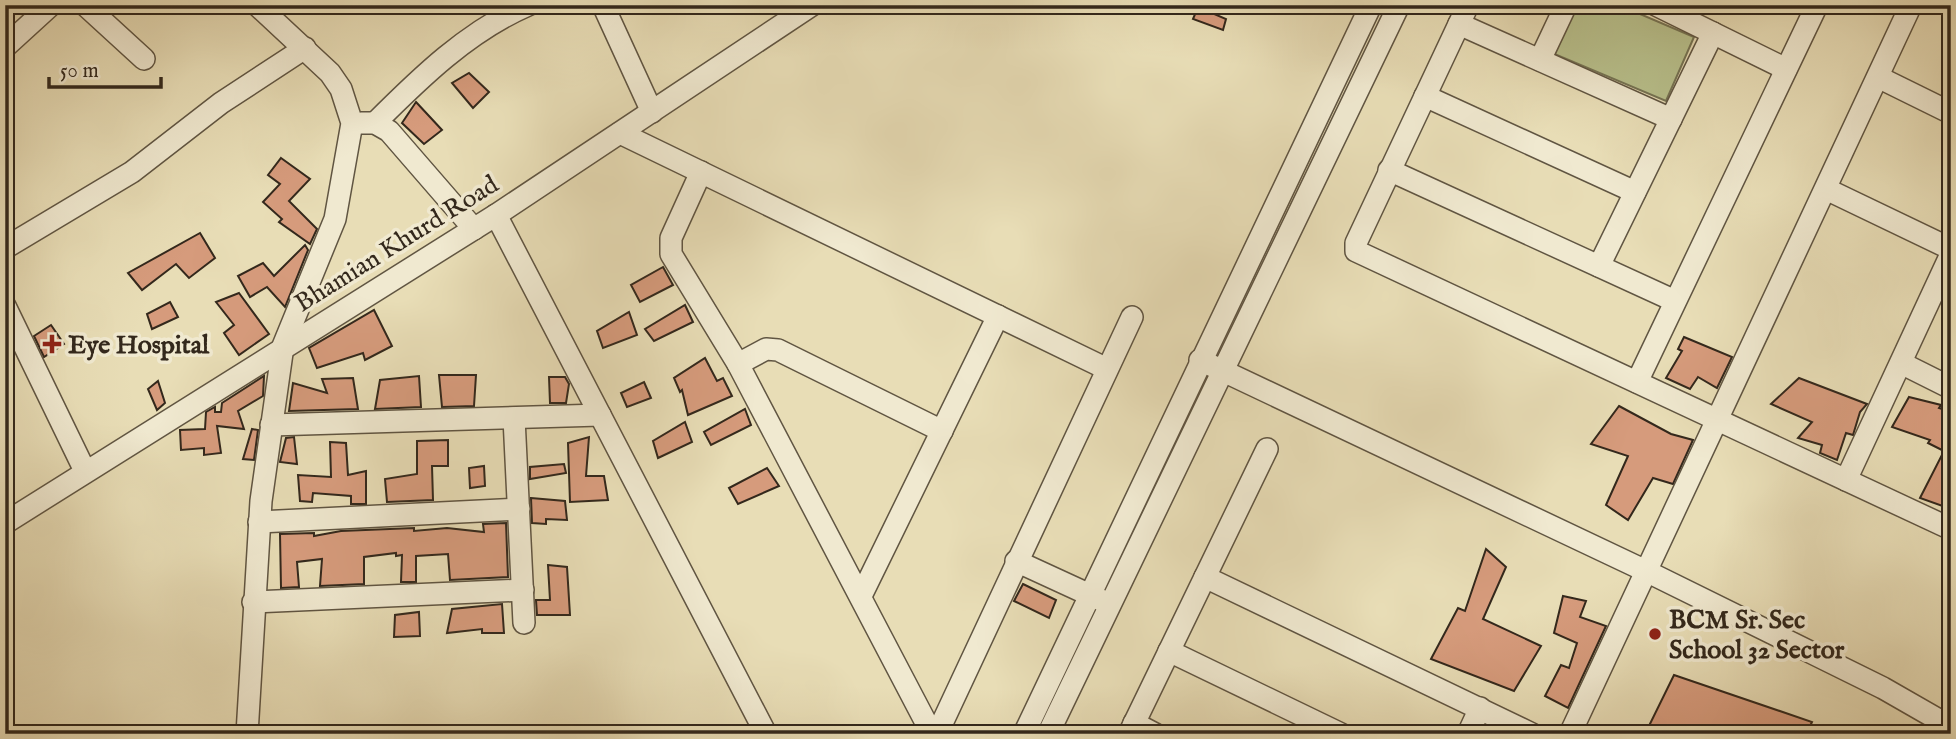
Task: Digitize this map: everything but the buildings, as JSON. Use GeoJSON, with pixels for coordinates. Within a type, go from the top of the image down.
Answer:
{"type":"FeatureCollection","features":[{"type":"Feature","properties":{"kind":"street"},"geometry":{"type":"LineString","coordinates":[[5,47],[51,5]]}},
{"type":"Feature","properties":{"kind":"street"},"geometry":{"type":"LineString","coordinates":[[85,5],[144,59]]}},
{"type":"Feature","properties":{"kind":"street"},"geometry":{"type":"LineString","coordinates":[[247,734],[253,601],[260,522],[283,346],[335,219],[352,123],[341,89],[305,48],[257,5]]}},
{"type":"Feature","properties":{"kind":"street"},"geometry":{"type":"LineString","coordinates":[[374,123],[411,87],[473,36],[528,5]]}},
{"type":"Feature","properties":{"kind":"street"},"geometry":{"type":"LineString","coordinates":[[603,5],[652,112]]}},
{"type":"Feature","properties":{"kind":"street","name":"Bhamian Khurd Road"},"geometry":{"type":"LineString","coordinates":[[5,523],[283,346],[496,215],[812,5]]}},
{"type":"Feature","properties":{"kind":"street"},"geometry":{"type":"LineString","coordinates":[[1024,734],[1371,5]]}},
{"type":"Feature","properties":{"kind":"street"},"geometry":{"type":"LineString","coordinates":[[1048,734],[1399,5]]}},
{"type":"Feature","properties":{"kind":"street"},"geometry":{"type":"LineString","coordinates":[[1540,60],[1566,5]]}},
{"type":"Feature","properties":{"kind":"street"},"geometry":{"type":"LineString","coordinates":[[1656,5],[1786,69]]}},
{"type":"Feature","properties":{"kind":"street"},"geometry":{"type":"LineString","coordinates":[[1637,382],[1817,5]]}},
{"type":"Feature","properties":{"kind":"street"},"geometry":{"type":"LineString","coordinates":[[1570,734],[1911,5]]}},
{"type":"Feature","properties":{"kind":"street"},"geometry":{"type":"LineString","coordinates":[[1671,119],[1540,60],[1464,14],[1356,243],[1356,251],[1951,529]]}},
{"type":"Feature","properties":{"kind":"street"},"geometry":{"type":"LineString","coordinates":[[1599,266],[1713,33]]}},
{"type":"Feature","properties":{"kind":"street"},"geometry":{"type":"LineString","coordinates":[[5,248],[132,172],[221,103],[305,48]]}},
{"type":"Feature","properties":{"kind":"street"},"geometry":{"type":"LineString","coordinates":[[1878,78],[1951,113]]}},
{"type":"Feature","properties":{"kind":"street"},"geometry":{"type":"LineString","coordinates":[[1425,96],[1635,192]]}},
{"type":"Feature","properties":{"kind":"street"},"geometry":{"type":"LineString","coordinates":[[352,123],[374,123],[389,131],[474,229]]}},
{"type":"Feature","properties":{"kind":"street"},"geometry":{"type":"LineString","coordinates":[[620,133],[1107,369]]}},
{"type":"Feature","properties":{"kind":"street"},"geometry":{"type":"LineString","coordinates":[[1390,170],[1675,302]]}},
{"type":"Feature","properties":{"kind":"street"},"geometry":{"type":"LineString","coordinates":[[701,172],[671,238],[671,254],[738,364],[935,734]]}},
{"type":"Feature","properties":{"kind":"street"},"geometry":{"type":"LineString","coordinates":[[1826,189],[1951,248]]}},
{"type":"Feature","properties":{"kind":"street"},"geometry":{"type":"LineString","coordinates":[[496,215],[766,734]]}},
{"type":"Feature","properties":{"kind":"street"},"geometry":{"type":"LineString","coordinates":[[1846,480],[1951,254]]}},
{"type":"Feature","properties":{"kind":"street"},"geometry":{"type":"LineString","coordinates":[[5,306],[85,471]]}},
{"type":"Feature","properties":{"kind":"street"},"geometry":{"type":"LineString","coordinates":[[861,596],[998,316]]}},
{"type":"Feature","properties":{"kind":"street"},"geometry":{"type":"LineString","coordinates":[[935,734],[1132,317]]}},
{"type":"Feature","properties":{"kind":"street"},"geometry":{"type":"LineString","coordinates":[[738,364],[766,349],[778,350],[942,431]]}},
{"type":"Feature","properties":{"kind":"street"},"geometry":{"type":"LineString","coordinates":[[1200,360],[1648,572],[1883,688],[1951,727]]}},
{"type":"Feature","properties":{"kind":"street"},"geometry":{"type":"LineString","coordinates":[[1900,363],[1951,388]]}},
{"type":"Feature","properties":{"kind":"street"},"geometry":{"type":"LineString","coordinates":[[271,425],[600,415]]}},
{"type":"Feature","properties":{"kind":"street"},"geometry":{"type":"LineString","coordinates":[[514,418],[524,623]]}},
{"type":"Feature","properties":{"kind":"street"},"geometry":{"type":"LineString","coordinates":[[1155,734],[1132,729],[1267,449]]}},
{"type":"Feature","properties":{"kind":"street"},"geometry":{"type":"LineString","coordinates":[[260,522],[519,509]]}},
{"type":"Feature","properties":{"kind":"street"},"geometry":{"type":"LineString","coordinates":[[1016,561],[1111,605]]}},
{"type":"Feature","properties":{"kind":"street"},"geometry":{"type":"LineString","coordinates":[[1206,577],[1532,734]]}},
{"type":"Feature","properties":{"kind":"street"},"geometry":{"type":"LineString","coordinates":[[253,601],[523,590]]}},
{"type":"Feature","properties":{"kind":"street"},"geometry":{"type":"LineString","coordinates":[[1169,651],[1341,734]]}},
{"type":"Feature","properties":{"kind":"street"},"geometry":{"type":"LineString","coordinates":[[1468,734],[1480,708]]}},
{"type":"Feature","properties":{"kind":"green space"},"geometry":{"type":"Polygon","coordinates":[[[1572,5],[1619,5],[1694,37],[1666,101],[1552,53],[1572,5]]]}},
{"type":"Feature","properties":{"kind":"place","name":"Eye Hospital"},"geometry":{"type":"Point","coordinates":[52,344]}},
{"type":"Feature","properties":{"kind":"place","name":"BCM Sr. Sec School 32 Sector"},"geometry":{"type":"Point","coordinates":[1655,634]}}]}
